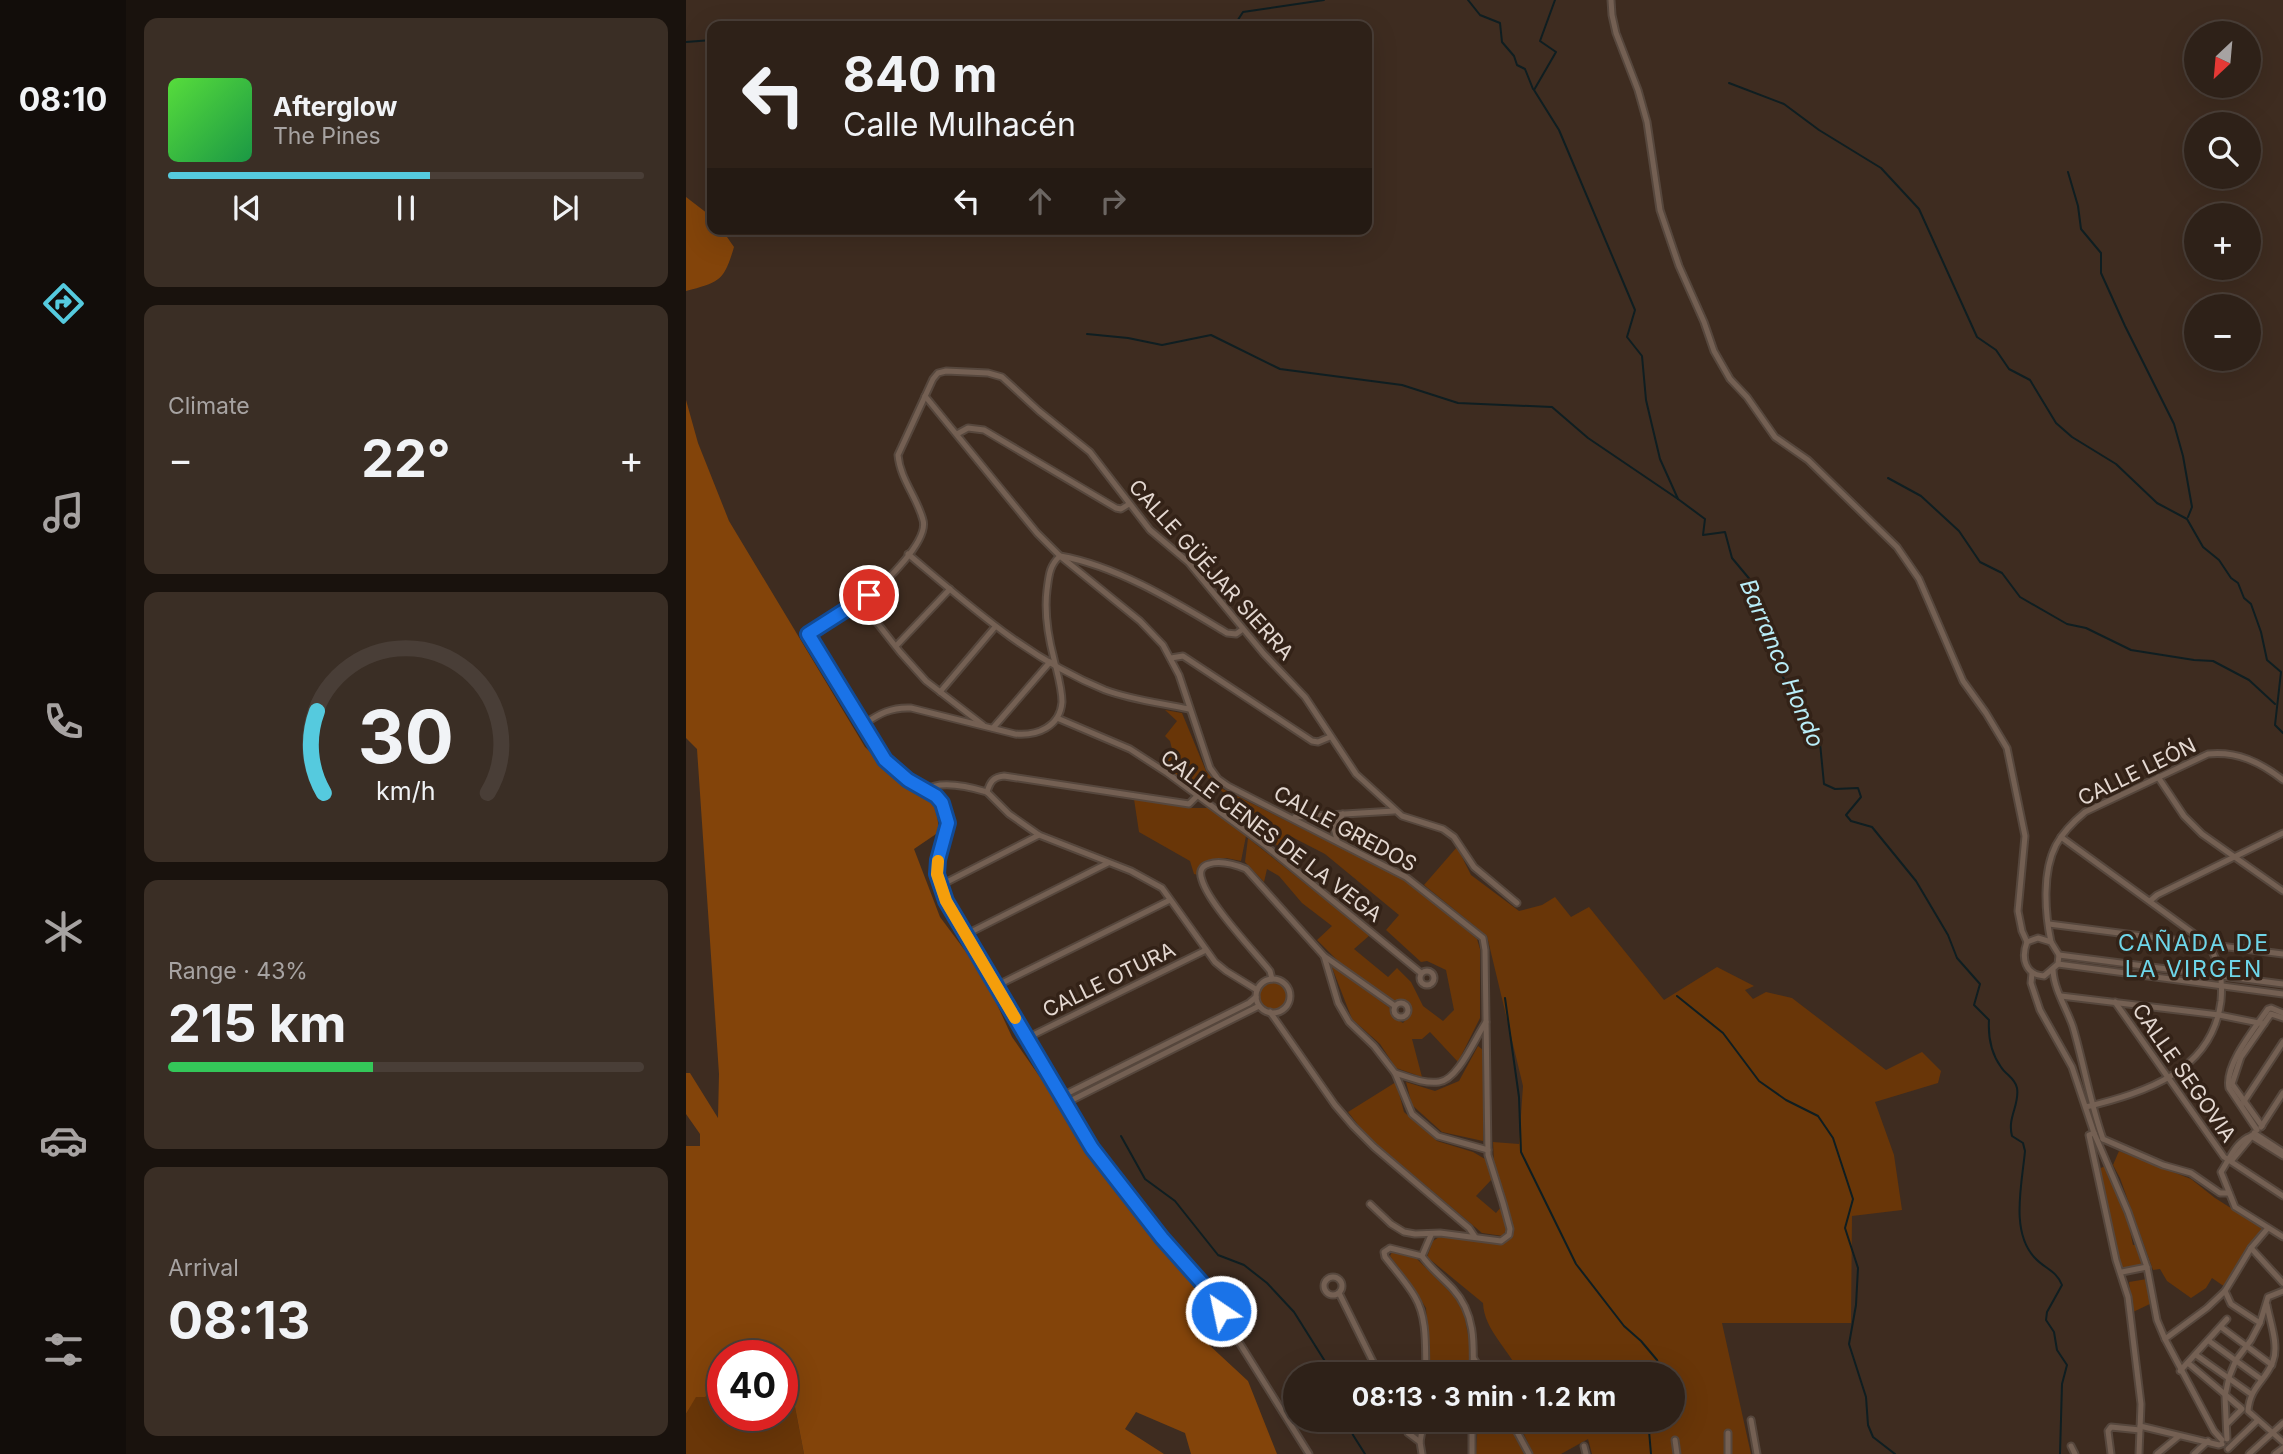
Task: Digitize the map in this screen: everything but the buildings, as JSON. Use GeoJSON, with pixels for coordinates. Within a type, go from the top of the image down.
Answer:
{"type":"FeatureCollection","features":[{"type":"Feature","properties":{"kind":"street"},"geometry":{"type":"LineString","coordinates":[[1611,0],[1616,33],[1639,90],[1647,122],[1660,210],[1679,266],[1714,351],[1730,379],[1747,397],[1775,437],[1808,460],[1897,547],[1919,579],[1963,681],[2007,748],[2025,836],[2018,911],[2027,942],[2027,969],[2054,982]]}},
{"type":"Feature","properties":{"kind":"street","name":"CALLE GÜÉJAR SIERRA"},"geometry":{"type":"LineString","coordinates":[[925,396],[938,373],[946,371],[988,373],[1002,377],[1090,452],[1150,530],[1188,562],[1305,698],[1356,774],[1394,811],[1443,829],[1454,837],[1474,867],[1517,903]]}},
{"type":"Feature","properties":{"kind":"street"},"geometry":{"type":"LineString","coordinates":[[925,396],[898,455],[899,467],[923,521],[924,531],[920,541],[875,590],[808,634],[885,760],[908,780],[936,796],[946,811],[948,823],[938,860],[939,886],[965,935],[1092,1148],[1162,1238],[1202,1283],[1309,1454]]}},
{"type":"Feature","properties":{"kind":"street","name":"CALLE GREDOS"},"geometry":{"type":"LineString","coordinates":[[925,396],[1037,533],[1060,556],[1147,627],[1171,658],[1210,768],[1219,779],[1406,877],[1483,938],[1488,1150],[1507,1216],[1509,1235],[1501,1241],[1440,1233],[1415,1234],[1398,1229],[1370,1204]]}},
{"type":"Feature","properties":{"kind":"street"},"geometry":{"type":"LineString","coordinates":[[957,434],[968,428],[984,430],[1116,508],[1121,509],[1129,504]]}},
{"type":"Feature","properties":{"kind":"street"},"geometry":{"type":"LineString","coordinates":[[908,554],[995,627],[1019,645],[1053,664],[1104,690],[1189,709]]}},
{"type":"Feature","properties":{"kind":"street"},"geometry":{"type":"LineString","coordinates":[[863,724],[889,709],[911,708],[1027,735],[1039,733],[1057,718],[1062,700],[1045,617],[1049,571],[1060,556],[1075,558],[1156,590],[1227,634],[1236,634],[1243,629]]}},
{"type":"Feature","properties":{"kind":"street"},"geometry":{"type":"LineString","coordinates":[[896,646],[950,589]]}},
{"type":"Feature","properties":{"kind":"street"},"geometry":{"type":"LineString","coordinates":[[860,601],[926,681],[985,726]]}},
{"type":"Feature","properties":{"kind":"street"},"geometry":{"type":"LineString","coordinates":[[940,692],[995,627]]}},
{"type":"Feature","properties":{"kind":"street"},"geometry":{"type":"LineString","coordinates":[[1171,658],[1182,656],[1312,741],[1318,743],[1330,737]]}},
{"type":"Feature","properties":{"kind":"street"},"geometry":{"type":"LineString","coordinates":[[993,728],[1053,664]]}},
{"type":"Feature","properties":{"kind":"street"},"geometry":{"type":"LineString","coordinates":[[1170,705],[1185,698]]}},
{"type":"Feature","properties":{"kind":"street","name":"CALLE CENES DE LA VEGA"},"geometry":{"type":"LineString","coordinates":[[1057,718],[1130,749],[1167,773],[1266,846],[1421,973]]}},
{"type":"Feature","properties":{"kind":"street","name":"CALLE LEÓN"},"geometry":{"type":"LineString","coordinates":[[2052,942],[2047,896],[2053,852],[2068,827],[2084,813],[2200,757],[2223,753],[2242,756],[2260,764],[2283,780]]}},
{"type":"Feature","properties":{"kind":"street"},"geometry":{"type":"LineString","coordinates":[[986,792],[990,782],[1004,776],[1189,804],[1197,796]]}},
{"type":"Feature","properties":{"kind":"street"},"geometry":{"type":"LineString","coordinates":[[2158,777],[2193,825],[2220,848],[2283,891]]}},
{"type":"Feature","properties":{"kind":"street"},"geometry":{"type":"LineString","coordinates":[[926,790],[932,785],[972,788],[986,792],[1009,814],[1039,835],[1131,871],[1161,888],[1206,950],[1226,971],[1256,994],[1259,1006],[1270,1012],[1335,1105],[1353,1126],[1469,1228],[1475,1237]]}},
{"type":"Feature","properties":{"kind":"street"},"geometry":{"type":"LineString","coordinates":[[1292,818],[1394,811]]}},
{"type":"Feature","properties":{"kind":"street"},"geometry":{"type":"LineString","coordinates":[[1337,841],[1335,828],[1343,814]]}},
{"type":"Feature","properties":{"kind":"street"},"geometry":{"type":"LineString","coordinates":[[2150,901],[2157,895],[2283,833]]}},
{"type":"Feature","properties":{"kind":"street"},"geometry":{"type":"LineString","coordinates":[[939,886],[1039,835]]}},
{"type":"Feature","properties":{"kind":"street"},"geometry":{"type":"LineString","coordinates":[[2061,838],[2208,944],[2222,976],[2219,1015],[2206,1044],[2194,1058],[2168,1078],[2089,1107]]}},
{"type":"Feature","properties":{"kind":"street"},"geometry":{"type":"LineString","coordinates":[[1272,979],[1270,971],[1209,895],[1201,876],[1205,864],[1214,862],[1246,869],[1324,956],[1395,1006]]}},
{"type":"Feature","properties":{"kind":"street"},"geometry":{"type":"LineString","coordinates":[[965,935],[1108,863]]}},
{"type":"Feature","properties":{"kind":"street"},"geometry":{"type":"LineString","coordinates":[[996,986],[1170,900]]}},
{"type":"Feature","properties":{"kind":"street"},"geometry":{"type":"LineString","coordinates":[[2049,924],[2283,954]]}},
{"type":"Feature","properties":{"kind":"street"},"geometry":{"type":"LineString","coordinates":[[2186,941],[2190,937],[2190,930]]}},
{"type":"Feature","properties":{"kind":"street"},"geometry":{"type":"LineString","coordinates":[[2027,942],[2043,938],[2049,931]]}},
{"type":"Feature","properties":{"kind":"street"},"geometry":{"type":"LineString","coordinates":[[2043,938],[2052,942],[2059,955],[2058,964],[2044,975]]}},
{"type":"Feature","properties":{"kind":"street","name":"CALLE OTURA"},"geometry":{"type":"LineString","coordinates":[[1027,1038],[1206,950]]}},
{"type":"Feature","properties":{"kind":"street"},"geometry":{"type":"LineString","coordinates":[[2059,955],[2283,984]]}},
{"type":"Feature","properties":{"kind":"street"},"geometry":{"type":"LineString","coordinates":[[1324,956],[1338,1003],[1349,1022],[1374,1046],[1395,1073],[1412,1114],[1438,1136],[1488,1150]]}},
{"type":"Feature","properties":{"kind":"street"},"geometry":{"type":"LineString","coordinates":[[2058,964],[2283,994]]}},
{"type":"Feature","properties":{"kind":"street"},"geometry":{"type":"LineString","coordinates":[[2053,970],[2054,982],[2079,1050],[2094,1133],[2101,1140],[2190,1173],[2220,1193],[2230,1194]]}},
{"type":"Feature","properties":{"kind":"street"},"geometry":{"type":"LineString","coordinates":[[2032,973],[2031,983],[2040,1010],[2072,1067],[2128,1212],[2147,1267],[2157,1320],[2180,1371],[2214,1431],[2226,1445]]}},
{"type":"Feature","properties":{"kind":"street"},"geometry":{"type":"LineString","coordinates":[[1062,1096],[1116,1073],[1200,1031],[1249,1003],[1263,982],[1272,979],[1283,982],[1290,996],[1286,1007],[1270,1012]]}},
{"type":"Feature","properties":{"kind":"street"},"geometry":{"type":"LineString","coordinates":[[2061,996],[2219,1015],[2262,1023]]}},
{"type":"Feature","properties":{"kind":"street","name":"CALLE SEGOVIA"},"geometry":{"type":"LineString","coordinates":[[2115,1002],[2228,1161]]}},
{"type":"Feature","properties":{"kind":"street"},"geometry":{"type":"LineString","coordinates":[[1200,1031],[1259,1006]]}},
{"type":"Feature","properties":{"kind":"street"},"geometry":{"type":"LineString","coordinates":[[2271,1011],[2283,1013]]}},
{"type":"Feature","properties":{"kind":"street"},"geometry":{"type":"LineString","coordinates":[[2271,1011],[2283,1018]]}},
{"type":"Feature","properties":{"kind":"street"},"geometry":{"type":"LineString","coordinates":[[2271,1011],[2241,1057],[2232,1084],[2256,1131],[2283,1154]]}},
{"type":"Feature","properties":{"kind":"street"},"geometry":{"type":"LineString","coordinates":[[1395,1073],[1429,1082],[1445,1081],[1457,1071],[1486,1022]]}},
{"type":"Feature","properties":{"kind":"street"},"geometry":{"type":"LineString","coordinates":[[1475,1038],[1487,1043]]}},
{"type":"Feature","properties":{"kind":"street"},"geometry":{"type":"LineString","coordinates":[[2242,1104],[2283,1042]]}},
{"type":"Feature","properties":{"kind":"street"},"geometry":{"type":"LineString","coordinates":[[1066,1103],[1116,1073]]}},
{"type":"Feature","properties":{"kind":"street"},"geometry":{"type":"LineString","coordinates":[[2283,1093],[2256,1131],[2230,1156],[2221,1172],[2235,1207],[2283,1237]]}},
{"type":"Feature","properties":{"kind":"street"},"geometry":{"type":"LineString","coordinates":[[2094,1133],[2089,1135],[2090,1144],[2116,1260],[2128,1297],[2141,1404],[2140,1454]]}},
{"type":"Feature","properties":{"kind":"street"},"geometry":{"type":"LineString","coordinates":[[2090,1144],[2101,1140]]}},
{"type":"Feature","properties":{"kind":"street"},"geometry":{"type":"LineString","coordinates":[[2228,1161],[2283,1196]]}},
{"type":"Feature","properties":{"kind":"street"},"geometry":{"type":"LineString","coordinates":[[2165,1339],[2225,1292],[2252,1248],[2268,1228]]}},
{"type":"Feature","properties":{"kind":"street"},"geometry":{"type":"LineString","coordinates":[[1422,1256],[1431,1235]]}},
{"type":"Feature","properties":{"kind":"street"},"geometry":{"type":"LineString","coordinates":[[1425,1362],[1423,1318],[1419,1305],[1385,1257],[1384,1252],[1390,1248],[1422,1256],[1454,1290],[1468,1310],[1473,1330],[1474,1362]]}},
{"type":"Feature","properties":{"kind":"street"},"geometry":{"type":"LineString","coordinates":[[2252,1248],[2283,1283]]}},
{"type":"Feature","properties":{"kind":"street"},"geometry":{"type":"LineString","coordinates":[[2122,1272],[2147,1267]]}},
{"type":"Feature","properties":{"kind":"street"},"geometry":{"type":"LineString","coordinates":[[2226,1445],[2225,1396],[2229,1377],[2236,1360],[2260,1323],[2268,1297],[2283,1291]]}},
{"type":"Feature","properties":{"kind":"street"},"geometry":{"type":"LineString","coordinates":[[2225,1292],[2231,1304],[2260,1323]]}},
{"type":"Feature","properties":{"kind":"street"},"geometry":{"type":"LineString","coordinates":[[1339,1293],[1373,1362]]}},
{"type":"Feature","properties":{"kind":"street"},"geometry":{"type":"LineString","coordinates":[[2248,1411],[2251,1394],[2272,1365],[2276,1349],[2266,1302]]}},
{"type":"Feature","properties":{"kind":"street"},"geometry":{"type":"LineString","coordinates":[[2180,1371],[2227,1320]]}},
{"type":"Feature","properties":{"kind":"street"},"geometry":{"type":"LineString","coordinates":[[2221,1327],[2272,1365]]}},
{"type":"Feature","properties":{"kind":"street"},"geometry":{"type":"LineString","coordinates":[[2209,1341],[2261,1379]]}},
{"type":"Feature","properties":{"kind":"street"},"geometry":{"type":"LineString","coordinates":[[2196,1354],[2251,1394]]}},
{"type":"Feature","properties":{"kind":"street"},"geometry":{"type":"LineString","coordinates":[[1474,1358],[1476,1362]]}},
{"type":"Feature","properties":{"kind":"street"},"geometry":{"type":"LineString","coordinates":[[2188,1363],[2283,1442]]}},
{"type":"Feature","properties":{"kind":"street"},"geometry":{"type":"LineString","coordinates":[[2227,1424],[2241,1408]]}},
{"type":"Feature","properties":{"kind":"street"},"geometry":{"type":"LineString","coordinates":[[1751,1420],[1757,1454]]}},
{"type":"Feature","properties":{"kind":"street"},"geometry":{"type":"LineString","coordinates":[[2111,1454],[2108,1431],[2111,1427],[2140,1428],[2208,1441],[2219,1446],[2226,1445],[2257,1421]]}},
{"type":"Feature","properties":{"kind":"street"},"geometry":{"type":"LineString","coordinates":[[2249,1454],[2283,1423]]}},
{"type":"Feature","properties":{"kind":"street"},"geometry":{"type":"LineString","coordinates":[[1408,1432],[1420,1442]]}},
{"type":"Feature","properties":{"kind":"street"},"geometry":{"type":"LineString","coordinates":[[1422,1432],[1422,1454]]}},
{"type":"Feature","properties":{"kind":"street"},"geometry":{"type":"LineString","coordinates":[[1472,1432],[1472,1454]]}},
{"type":"Feature","properties":{"kind":"street"},"geometry":{"type":"LineString","coordinates":[[1517,1432],[1528,1454]]}},
{"type":"Feature","properties":{"kind":"street"},"geometry":{"type":"LineString","coordinates":[[1728,1433],[1728,1454]]}},
{"type":"Feature","properties":{"kind":"street"},"geometry":{"type":"LineString","coordinates":[[2157,1454],[2179,1436]]}},
{"type":"Feature","properties":{"kind":"street"},"geometry":{"type":"LineString","coordinates":[[1675,1440],[1677,1454]]}},
{"type":"Feature","properties":{"kind":"street"},"geometry":{"type":"LineString","coordinates":[[2196,1453],[2208,1441]]}},
{"type":"Feature","properties":{"kind":"street"},"geometry":{"type":"LineString","coordinates":[[1584,1446],[1586,1454]]}},
{"type":"Feature","properties":{"kind":"street"},"geometry":{"type":"LineString","coordinates":[[2071,1446],[2075,1454]]}},
{"type":"Feature","properties":{"kind":"street"},"geometry":{"type":"LineString","coordinates":[[2275,1454],[2283,1448]]}},
{"type":"Feature","properties":{"kind":"shaded area"},"geometry":{"type":"Polygon","coordinates":[[[686,197],[707,213],[707,235],[726,235],[734,247],[727,267],[719,278],[686,291],[686,197]]]}},
{"type":"Feature","properties":{"kind":"shaded area"},"geometry":{"type":"Polygon","coordinates":[[[686,400],[698,443],[729,521],[865,747],[907,786],[936,803],[939,832],[914,849],[940,917],[984,976],[1012,1037],[1077,1130],[1222,1317],[1207,1343],[1248,1381],[1277,1454],[1191,1454],[1185,1433],[1136,1412],[1125,1429],[1164,1454],[804,1454],[798,1423],[798,1340],[707,1340],[707,1395],[696,1397],[686,1414],[686,1146],[700,1146],[700,1134],[686,1114],[686,1073],[690,1073],[718,1118],[719,1074],[697,749],[686,738],[686,400]]]}},
{"type":"Feature","properties":{"kind":"shaded area"},"geometry":{"type":"Polygon","coordinates":[[[1165,710],[1182,713],[1206,771],[1223,789],[1401,878],[1422,892],[1477,939],[1480,949],[1480,1018],[1458,1062],[1430,1032],[1422,1039],[1412,1039],[1422,1077],[1396,1068],[1380,1044],[1352,1019],[1331,965],[1390,1008],[1395,1018],[1403,1023],[1409,1016],[1410,1005],[1402,1000],[1393,1000],[1343,966],[1317,940],[1332,926],[1302,903],[1279,876],[1267,869],[1264,882],[1245,862],[1248,838],[1370,935],[1354,949],[1388,977],[1397,968],[1411,982],[1423,1006],[1443,1021],[1454,1010],[1446,970],[1427,961],[1421,962],[1386,930],[1399,915],[1325,854],[1292,837],[1282,849],[1228,809],[1233,802],[1206,776],[1195,788],[1161,764],[1172,749],[1165,736],[1177,721],[1165,710]]]}},
{"type":"Feature","properties":{"kind":"shaded area"},"geometry":{"type":"Polygon","coordinates":[[[1134,799],[1192,808],[1210,808],[1246,836],[1241,861],[1226,858],[1201,863],[1198,875],[1194,874],[1190,861],[1139,832],[1134,799]]]}},
{"type":"Feature","properties":{"kind":"shaded area"},"geometry":{"type":"Polygon","coordinates":[[[1457,847],[1471,875],[1519,911],[1542,905],[1555,897],[1571,917],[1589,907],[1664,1000],[1717,967],[1754,986],[1745,990],[1753,999],[1766,992],[1792,998],[1886,1070],[1922,1052],[1941,1071],[1938,1083],[1875,1102],[1894,1155],[1902,1210],[1852,1216],[1851,1323],[1722,1323],[1751,1454],[1592,1454],[1588,1439],[1561,1454],[1533,1454],[1523,1432],[1685,1432],[1685,1362],[1513,1362],[1492,1331],[1484,1313],[1483,1303],[1427,1257],[1433,1241],[1439,1237],[1502,1244],[1513,1237],[1494,1163],[1493,1142],[1519,1144],[1523,1086],[1487,936],[1424,885],[1457,847]]]}},
{"type":"Feature","properties":{"kind":"shaded area"},"geometry":{"type":"Polygon","coordinates":[[[1273,982],[1283,986],[1287,996],[1283,1006],[1273,1010],[1263,1006],[1259,996],[1263,986],[1273,982]]]}},
{"type":"Feature","properties":{"kind":"shaded area"},"geometry":{"type":"Polygon","coordinates":[[[1478,1046],[1483,1050],[1483,1141],[1442,1132],[1412,1105],[1406,1082],[1435,1091],[1459,1081],[1478,1046]]]}},
{"type":"Feature","properties":{"kind":"shaded area"},"geometry":{"type":"Polygon","coordinates":[[[1396,1082],[1404,1112],[1437,1141],[1473,1152],[1485,1159],[1492,1179],[1476,1196],[1496,1213],[1501,1207],[1507,1228],[1503,1236],[1482,1233],[1366,1135],[1348,1112],[1396,1082]]]}},
{"type":"Feature","properties":{"kind":"shaded area"},"geometry":{"type":"Polygon","coordinates":[[[2119,1151],[2191,1179],[2215,1198],[2264,1229],[2248,1249],[2225,1287],[2212,1278],[2206,1288],[2191,1298],[2167,1281],[2160,1269],[2153,1270],[2113,1165],[2119,1151]]]}},
{"type":"Feature","properties":{"kind":"shaded area"},"geometry":{"type":"Polygon","coordinates":[[[2106,1166],[2126,1212],[2133,1245],[2137,1245],[2143,1266],[2124,1270],[2118,1261],[2098,1169],[2106,1166]]]}},
{"type":"Feature","properties":{"kind":"shaded area"},"geometry":{"type":"Polygon","coordinates":[[[1392,1252],[1415,1257],[1454,1296],[1464,1313],[1469,1340],[1469,1362],[1429,1362],[1426,1308],[1390,1256],[1392,1252]]]}},
{"type":"Feature","properties":{"kind":"shaded area"},"geometry":{"type":"Polygon","coordinates":[[[2147,1279],[2152,1303],[2133,1312],[2129,1282],[2147,1279]]]}},
{"type":"Feature","properties":{"kind":"shaded area"},"geometry":{"type":"Polygon","coordinates":[[[707,1392],[707,1431],[798,1431],[798,1423],[804,1454],[686,1454],[686,1414],[696,1396],[707,1392]]]}},
{"type":"Feature","properties":{"kind":"shaded area"},"geometry":{"type":"Polygon","coordinates":[[[1477,1432],[1513,1432],[1524,1454],[1476,1454],[1477,1432]]]}},
{"type":"Feature","properties":{"kind":"waterway"},"geometry":{"type":"LineString","coordinates":[[1237,21],[1243,12],[1324,0]]}},
{"type":"Feature","properties":{"kind":"waterway"},"geometry":{"type":"LineString","coordinates":[[1468,0],[1480,15],[1500,23],[1502,42],[1514,56],[1517,65],[1525,69],[1533,89]]}},
{"type":"Feature","properties":{"kind":"waterway","name":"Barranco Hondo"},"geometry":{"type":"LineString","coordinates":[[1555,0],[1540,41],[1556,52],[1534,90],[1559,130],[1635,310],[1627,337],[1642,356],[1646,400],[1660,459],[1678,499],[1705,519],[1703,535],[1725,532],[1732,558],[1752,582],[1762,625],[1781,673],[1799,710],[1820,743],[1824,784],[1835,789],[1858,788],[1861,797],[1846,815],[1851,821],[1872,827],[1916,881],[1948,935],[1957,958],[1980,984],[1974,1005],[1989,1020],[1990,1039],[1995,1056],[2016,1085],[2017,1100],[2011,1129],[2012,1136],[2023,1143],[2025,1151],[2020,1193],[2022,1235],[2035,1258],[2053,1273],[2062,1285],[2047,1312],[2046,1320],[2054,1332],[2057,1350],[2067,1365],[2062,1384],[2060,1454]]}},
{"type":"Feature","properties":{"kind":"waterway"},"geometry":{"type":"LineString","coordinates":[[686,42],[707,40]]}},
{"type":"Feature","properties":{"kind":"waterway"},"geometry":{"type":"LineString","coordinates":[[1729,83],[1784,104],[1819,130],[1881,168],[1919,209],[1977,337],[1996,350],[2009,369],[2030,380],[2056,423],[2072,437],[2116,464],[2157,503],[2187,519],[2203,547],[2219,560],[2231,578],[2238,583],[2244,598],[2251,604],[2267,660],[2281,672],[2275,725],[2283,733]]}},
{"type":"Feature","properties":{"kind":"waterway"},"geometry":{"type":"LineString","coordinates":[[2068,172],[2078,206],[2081,229],[2101,253],[2101,273],[2174,424],[2192,507],[2188,517]]}},
{"type":"Feature","properties":{"kind":"waterway"},"geometry":{"type":"LineString","coordinates":[[1087,334],[1162,345],[1211,335],[1280,369],[1402,385],[1458,403],[1552,407],[1588,438],[1678,499]]}},
{"type":"Feature","properties":{"kind":"waterway"},"geometry":{"type":"LineString","coordinates":[[1888,478],[1921,496],[1959,531],[1980,562],[2002,573],[2020,597],[2067,624],[2086,628],[2131,650],[2213,661],[2249,680],[2275,704]]}},
{"type":"Feature","properties":{"kind":"waterway"},"geometry":{"type":"LineString","coordinates":[[1677,996],[1723,1033],[1759,1081],[1786,1100],[1818,1116],[1833,1138],[1853,1199],[1845,1228],[1858,1268],[1856,1305],[1849,1344],[1866,1397],[1868,1425],[1873,1437],[1895,1454]]}},
{"type":"Feature","properties":{"kind":"waterway"},"geometry":{"type":"LineString","coordinates":[[1505,998],[1519,1097],[1521,1152],[1576,1264],[1624,1326],[1641,1341],[1658,1362]]}},
{"type":"Feature","properties":{"kind":"waterway"},"geometry":{"type":"LineString","coordinates":[[1121,1136],[1145,1179],[1175,1201],[1218,1255],[1244,1265],[1267,1283],[1294,1312],[1325,1362]]}},
{"type":"Feature","properties":{"kind":"waterway"},"geometry":{"type":"LineString","coordinates":[[1352,1432],[1365,1454]]}},
{"type":"Feature","properties":{"kind":"waterway"},"geometry":{"type":"LineString","coordinates":[[1649,1432],[1651,1454]]}},
{"type":"Feature","properties":{"kind":"slow traffic"},"geometry":{"type":"LineString","coordinates":[[938,861],[939,886],[946,901],[1015,1018]]}},
{"type":"Feature","properties":{"kind":"district","name":"CAÑADA DE LA VIRGEN"},"geometry":{"type":"Point","coordinates":[2194,956]}},
{"type":"Feature","properties":{"kind":"route"},"geometry":{"type":"LineString","coordinates":[[869,595],[808,634],[885,760],[896,771],[936,796],[942,803],[948,823],[937,874],[946,901],[1092,1148],[1162,1238],[1202,1283],[1221,1311]]}}]}
